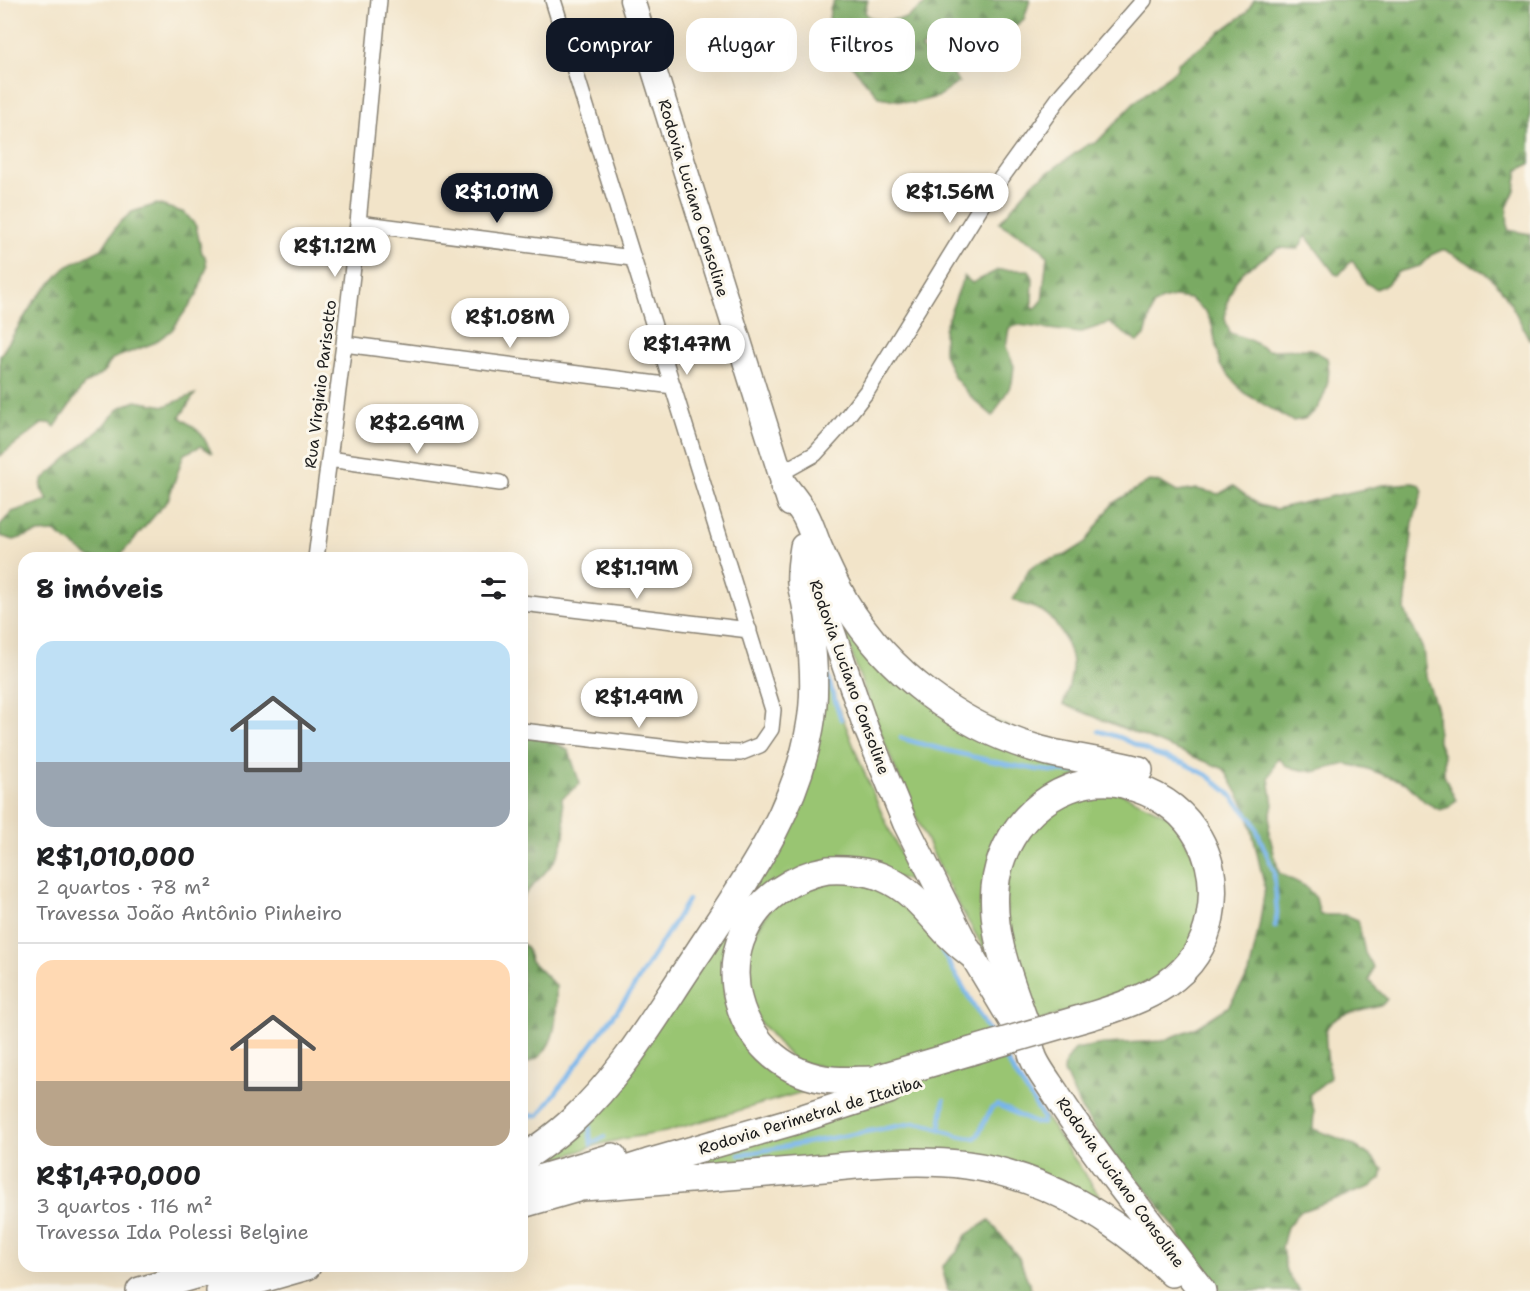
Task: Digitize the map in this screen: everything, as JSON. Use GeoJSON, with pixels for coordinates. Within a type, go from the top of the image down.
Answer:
{"type":"FeatureCollection","features":[{"type":"Feature","properties":{"kind":"highway"},"geometry":{"type":"LineString","coordinates":[[782,479],[806,517],[840,592],[860,624],[877,646],[922,688],[952,711],[1011,740],[1058,754],[1152,774],[1189,799],[1212,828],[1223,850],[1230,891],[1228,911],[1215,958],[1193,986],[1173,1002],[1147,1015],[1096,1023]]}},
{"type":"Feature","properties":{"kind":"highway"},"geometry":{"type":"LineString","coordinates":[[528,1155],[573,1119],[616,1072],[746,880],[776,830],[805,752],[813,708],[810,634],[800,572],[804,547]]}},
{"type":"Feature","properties":{"kind":"highway"},"geometry":{"type":"LineString","coordinates":[[1033,1057],[1028,1032],[1000,946],[995,908],[998,872],[1009,842],[1028,814],[1062,791],[1093,783],[1114,782],[1148,792],[1173,807],[1183,817],[1196,834],[1206,854],[1213,893],[1210,921],[1205,935],[1199,950],[1186,968],[1170,982],[1096,1023]]}},
{"type":"Feature","properties":{"kind":"highway"},"geometry":{"type":"LineString","coordinates":[[881,1083],[823,1079],[800,1071],[780,1060],[758,1041],[742,1014],[735,985],[735,960],[744,930],[752,918],[768,899],[802,876],[846,869],[880,876],[904,888],[971,954]]}},
{"type":"Feature","properties":{"kind":"highway","name":"Rodovia Perimetral de Itatiba"},"geometry":{"type":"LineString","coordinates":[[528,1182],[1096,1023]]}},
{"type":"Feature","properties":{"kind":"highway","name":"Rodovia Luciano Consoline"},"geometry":{"type":"LineString","coordinates":[[1033,1057],[1082,1134],[1202,1291]]}},
{"type":"Feature","properties":{"kind":"highway","name":"Rodovia Perimetral de Itatiba"},"geometry":{"type":"LineString","coordinates":[[528,1202],[581,1187],[638,1166],[794,1121],[881,1083]]}},
{"type":"Feature","properties":{"kind":"highway"},"geometry":{"type":"LineString","coordinates":[[581,1187],[905,1162],[966,1165],[1041,1185],[1096,1213],[1160,1262],[1189,1291]]}},
{"type":"Feature","properties":{"kind":"highway"},"geometry":{"type":"LineString","coordinates":[[140,1291],[206,1272]]}},
{"type":"Feature","properties":{"kind":"highway"},"geometry":{"type":"LineString","coordinates":[[220,1291],[286,1272]]}},
{"type":"Feature","properties":{"kind":"main road","name":"Rodovia Luciano Consoline"},"geometry":{"type":"LineString","coordinates":[[632,0],[782,479],[848,678],[905,824],[971,954],[1033,1057]]}},
{"type":"Feature","properties":{"kind":"street","name":"Rua Virginio Parisotto"},"geometry":{"type":"LineString","coordinates":[[317,552],[358,223],[379,0]]}},
{"type":"Feature","properties":{"kind":"street"},"geometry":{"type":"LineString","coordinates":[[528,732],[704,752],[740,753],[760,745],[771,729],[773,710],[553,0]]}},
{"type":"Feature","properties":{"kind":"street"},"geometry":{"type":"LineString","coordinates":[[782,479],[815,454],[867,391],[981,206],[1062,94],[1144,0]]}},
{"type":"Feature","properties":{"kind":"street"},"geometry":{"type":"LineString","coordinates":[[358,223],[632,258]]}},
{"type":"Feature","properties":{"kind":"street"},"geometry":{"type":"LineString","coordinates":[[344,344],[673,386]]}},
{"type":"Feature","properties":{"kind":"street"},"geometry":{"type":"LineString","coordinates":[[329,459],[500,483]]}},
{"type":"Feature","properties":{"kind":"street"},"geometry":{"type":"LineString","coordinates":[[528,604],[749,630]]}},
{"type":"Feature","properties":{"kind":"green space"},"geometry":{"type":"Polygon","coordinates":[[[834,0],[868,0],[865,12],[872,18],[829,18],[834,0]]]}},
{"type":"Feature","properties":{"kind":"green space"},"geometry":{"type":"Polygon","coordinates":[[[931,0],[1030,0],[1024,19],[1021,21],[1021,18],[927,18],[927,43],[921,49],[927,54],[927,72],[951,72],[959,82],[937,97],[913,103],[879,97],[857,72],[915,72],[915,18],[906,18],[931,0]]]}},
{"type":"Feature","properties":{"kind":"green space"},"geometry":{"type":"Polygon","coordinates":[[[1254,0],[1530,0],[1530,164],[1518,170],[1515,190],[1507,208],[1508,230],[1530,234],[1530,341],[1511,304],[1497,284],[1479,269],[1445,250],[1431,255],[1420,266],[1398,272],[1386,285],[1376,289],[1366,283],[1352,260],[1339,275],[1335,274],[1306,236],[1298,249],[1279,248],[1245,270],[1235,282],[1227,303],[1225,319],[1230,333],[1250,340],[1267,350],[1311,349],[1327,358],[1326,391],[1318,407],[1306,418],[1292,421],[1244,393],[1220,365],[1212,325],[1206,312],[1190,299],[1174,297],[1162,300],[1153,306],[1145,336],[1137,342],[1109,323],[1079,333],[1019,325],[1009,328],[1006,347],[1014,366],[1012,383],[993,416],[973,399],[954,377],[944,353],[944,329],[964,276],[972,283],[998,270],[1029,270],[1033,278],[1032,305],[1035,309],[1042,301],[1047,256],[1040,247],[999,223],[1033,183],[1087,145],[1097,142],[1136,101],[1177,69],[1177,64],[1246,13],[1254,0]]]}},
{"type":"Feature","properties":{"kind":"green space"},"geometry":{"type":"Polygon","coordinates":[[[157,204],[185,213],[196,226],[207,267],[197,295],[172,330],[154,343],[112,359],[104,372],[83,386],[55,427],[50,423],[42,424],[0,456],[0,356],[35,300],[66,267],[102,249],[118,224],[132,212],[157,204]]]}},
{"type":"Feature","properties":{"kind":"green space"},"geometry":{"type":"Polygon","coordinates":[[[195,394],[180,417],[201,433],[212,453],[201,446],[184,454],[168,500],[123,552],[82,552],[54,532],[36,533],[14,540],[0,536],[0,525],[12,512],[48,500],[41,489],[42,480],[98,431],[121,407],[136,401],[165,406],[195,394]]]}},
{"type":"Feature","properties":{"kind":"green space"},"geometry":{"type":"Polygon","coordinates":[[[1149,481],[1160,482],[1177,492],[1197,489],[1219,494],[1233,486],[1259,505],[1275,509],[1382,485],[1413,483],[1420,485],[1423,491],[1413,522],[1405,611],[1423,649],[1426,676],[1437,710],[1438,742],[1444,756],[1444,776],[1456,800],[1449,807],[1440,810],[1425,802],[1406,783],[1365,768],[1346,764],[1313,772],[1287,767],[1278,757],[1269,778],[1273,805],[1269,833],[1279,873],[1305,886],[1316,898],[1320,915],[1346,915],[1358,920],[1365,953],[1373,967],[1369,981],[1387,999],[1383,1004],[1334,1020],[1326,1031],[1330,1078],[1309,1095],[1314,1110],[1313,1129],[1360,1149],[1383,1169],[1381,1179],[1370,1187],[1299,1212],[1287,1227],[1282,1247],[1286,1272],[1300,1291],[1221,1291],[1206,1274],[1154,1198],[1113,1154],[1081,1109],[1064,1072],[1065,1063],[1075,1049],[1104,1044],[1162,1041],[1195,1028],[1228,1007],[1249,974],[1265,888],[1247,810],[1224,769],[1063,704],[1072,667],[1066,642],[1058,627],[1048,616],[1013,599],[1029,570],[1038,563],[1066,555],[1085,543],[1113,503],[1149,481]]]}},
{"type":"Feature","properties":{"kind":"green space"},"geometry":{"type":"Polygon","coordinates":[[[843,622],[884,666],[1090,767],[1017,814],[994,967],[947,883],[917,820],[864,690],[843,622]]]}},
{"type":"Feature","properties":{"kind":"green space"},"geometry":{"type":"Polygon","coordinates":[[[823,661],[865,774],[915,883],[900,878],[782,880],[724,992],[731,1019],[746,1044],[816,1088],[665,1132],[598,1145],[533,1167],[767,857],[823,661]]]}},
{"type":"Feature","properties":{"kind":"green space"},"geometry":{"type":"Polygon","coordinates":[[[528,735],[553,741],[569,751],[580,784],[562,798],[565,831],[562,846],[548,870],[528,892],[528,735]]]}},
{"type":"Feature","properties":{"kind":"green space"},"geometry":{"type":"Polygon","coordinates":[[[1110,788],[1173,818],[1207,881],[1195,938],[1163,978],[1034,1023],[1006,941],[1007,858],[1046,807],[1110,788]]]}},
{"type":"Feature","properties":{"kind":"green space"},"geometry":{"type":"Polygon","coordinates":[[[823,878],[879,884],[926,925],[1019,1079],[1113,1212],[1018,1168],[650,1170],[895,1098],[844,1070],[795,1062],[748,1009],[749,944],[773,904],[823,878]]]}},
{"type":"Feature","properties":{"kind":"green space"},"geometry":{"type":"Polygon","coordinates":[[[528,952],[530,960],[556,986],[555,1023],[551,1041],[538,1057],[528,1062],[528,952]]]}},
{"type":"Feature","properties":{"kind":"green space"},"geometry":{"type":"Polygon","coordinates":[[[989,1220],[1019,1258],[1032,1291],[948,1291],[942,1267],[957,1252],[966,1235],[989,1220]]]}},
{"type":"Feature","properties":{"kind":"waterway"},"geometry":{"type":"LineString","coordinates":[[826,672],[841,719]]}},
{"type":"Feature","properties":{"kind":"waterway"},"geometry":{"type":"LineString","coordinates":[[1099,731],[1183,763],[1207,775],[1228,792],[1253,821],[1274,872],[1277,913],[1275,927]]}},
{"type":"Feature","properties":{"kind":"waterway"},"geometry":{"type":"LineString","coordinates":[[901,738],[1023,767],[1058,772],[1083,771]]}},
{"type":"Feature","properties":{"kind":"waterway"},"geometry":{"type":"LineString","coordinates":[[528,1116],[539,1115],[630,993],[688,900]]}},
{"type":"Feature","properties":{"kind":"waterway"},"geometry":{"type":"LineString","coordinates":[[942,951],[992,1037]]}},
{"type":"Feature","properties":{"kind":"waterway"},"geometry":{"type":"LineString","coordinates":[[739,1155],[914,1123],[930,1125],[967,1138],[975,1138],[991,1109],[997,1105],[1032,1122],[1042,1123],[1040,1112],[1001,1052]]}},
{"type":"Feature","properties":{"kind":"waterway"},"geometry":{"type":"LineString","coordinates":[[940,1128],[944,1100]]}},
{"type":"Feature","properties":{"kind":"waterway"},"geometry":{"type":"LineString","coordinates":[[591,1118],[589,1123],[591,1145]]}},
{"type":"Feature","properties":{"kind":"waterway"},"geometry":{"type":"LineString","coordinates":[[592,1143],[604,1137]]}}]}
